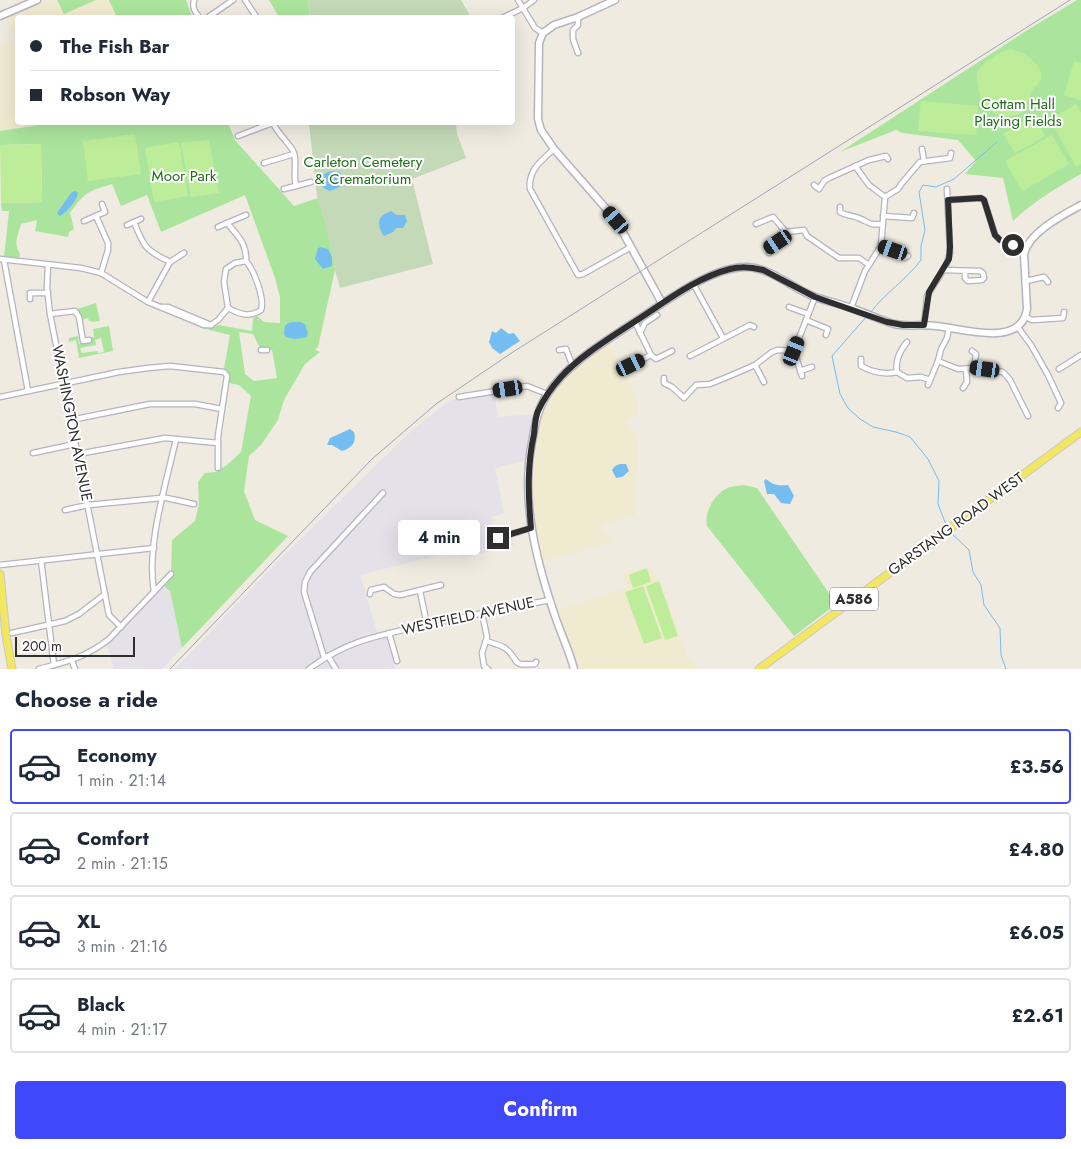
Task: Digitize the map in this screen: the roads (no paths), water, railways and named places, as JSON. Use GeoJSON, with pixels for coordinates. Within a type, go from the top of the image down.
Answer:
{"type":"FeatureCollection","features":[{"type":"Feature","properties":{"kind":"main road"},"geometry":{"type":"LineString","coordinates":[[0,16],[37,0]]}},
{"type":"Feature","properties":{"kind":"main road"},"geometry":{"type":"LineString","coordinates":[[615,0],[554,26],[543,33],[539,43],[538,119],[541,130],[554,149],[616,220],[662,303]]}},
{"type":"Feature","properties":{"kind":"main road"},"geometry":{"type":"LineString","coordinates":[[574,669],[550,600],[531,528],[528,490],[530,450],[537,414],[547,394],[562,375],[612,336],[662,303],[717,273],[747,267],[763,270],[815,297],[896,324],[924,325],[989,334],[1005,331],[1017,326],[1026,317],[1025,249],[1046,227],[1081,205]]}},
{"type":"Feature","properties":{"kind":"main road","name":"GARSTANG ROAD WEST"},"geometry":{"type":"LineString","coordinates":[[759,669],[1081,432]]}},
{"type":"Feature","properties":{"kind":"main road"},"geometry":{"type":"LineString","coordinates":[[0,574],[7,642],[12,669]]}},
{"type":"Feature","properties":{"kind":"main road"},"geometry":{"type":"LineString","coordinates":[[7,642],[5,652],[8,669]]}},
{"type":"Feature","properties":{"kind":"street"},"geometry":{"type":"LineString","coordinates":[[194,0],[194,10],[198,15]]}},
{"type":"Feature","properties":{"kind":"street"},"geometry":{"type":"LineString","coordinates":[[211,15],[233,0]]}},
{"type":"Feature","properties":{"kind":"street"},"geometry":{"type":"LineString","coordinates":[[245,0],[255,15]]}},
{"type":"Feature","properties":{"kind":"street"},"geometry":{"type":"LineString","coordinates":[[518,0],[535,28],[543,33]]}},
{"type":"Feature","properties":{"kind":"street"},"geometry":{"type":"LineString","coordinates":[[508,15],[534,0]]}},
{"type":"Feature","properties":{"kind":"street"},"geometry":{"type":"LineString","coordinates":[[578,17],[578,25],[573,30],[573,39],[578,53]]}},
{"type":"Feature","properties":{"kind":"street"},"geometry":{"type":"LineString","coordinates":[[240,134],[264,125]]}},
{"type":"Feature","properties":{"kind":"street"},"geometry":{"type":"LineString","coordinates":[[275,125],[279,135],[291,147],[294,154],[296,163],[294,181],[296,186]]}},
{"type":"Feature","properties":{"kind":"street"},"geometry":{"type":"LineString","coordinates":[[922,148],[924,161]]}},
{"type":"Feature","properties":{"kind":"street"},"geometry":{"type":"LineString","coordinates":[[554,149],[534,167],[529,181],[530,189],[578,275],[631,247]]}},
{"type":"Feature","properties":{"kind":"street"},"geometry":{"type":"LineString","coordinates":[[264,163],[276,162],[294,154]]}},
{"type":"Feature","properties":{"kind":"street"},"geometry":{"type":"LineString","coordinates":[[819,189],[824,181],[829,178],[869,160],[887,156]]}},
{"type":"Feature","properties":{"kind":"street"},"geometry":{"type":"LineString","coordinates":[[885,197],[896,191],[916,166],[924,161],[950,158]]}},
{"type":"Feature","properties":{"kind":"street"},"geometry":{"type":"LineString","coordinates":[[855,166],[869,185],[885,197]]}},
{"type":"Feature","properties":{"kind":"street"},"geometry":{"type":"LineString","coordinates":[[284,190],[311,182]]}},
{"type":"Feature","properties":{"kind":"street"},"geometry":{"type":"LineString","coordinates":[[814,185],[824,194]]}},
{"type":"Feature","properties":{"kind":"street"},"geometry":{"type":"LineString","coordinates":[[924,325],[927,296],[943,270],[950,253],[947,188]]}},
{"type":"Feature","properties":{"kind":"street"},"geometry":{"type":"LineString","coordinates":[[851,308],[865,271],[881,246],[885,197]]}},
{"type":"Feature","properties":{"kind":"street"},"geometry":{"type":"LineString","coordinates":[[948,200],[981,198],[984,200],[995,235],[1000,240],[1025,249]]}},
{"type":"Feature","properties":{"kind":"street"},"geometry":{"type":"LineString","coordinates":[[84,220],[105,212],[102,204]]}},
{"type":"Feature","properties":{"kind":"street"},"geometry":{"type":"LineString","coordinates":[[839,211],[850,217],[860,218],[868,224],[882,224]]}},
{"type":"Feature","properties":{"kind":"street"},"geometry":{"type":"LineString","coordinates":[[218,227],[246,215]]}},
{"type":"Feature","properties":{"kind":"street"},"geometry":{"type":"LineString","coordinates":[[96,216],[108,243],[108,250],[101,272]]}},
{"type":"Feature","properties":{"kind":"street"},"geometry":{"type":"LineString","coordinates":[[756,224],[773,216],[786,232]]}},
{"type":"Feature","properties":{"kind":"street"},"geometry":{"type":"LineString","coordinates":[[882,216],[913,218]]}},
{"type":"Feature","properties":{"kind":"street"},"geometry":{"type":"LineString","coordinates":[[127,225],[142,219]]}},
{"type":"Feature","properties":{"kind":"street"},"geometry":{"type":"LineString","coordinates":[[134,222],[142,243],[159,257],[170,262]]}},
{"type":"Feature","properties":{"kind":"street"},"geometry":{"type":"LineString","coordinates":[[227,223],[242,241],[246,252],[246,261],[255,276],[263,305],[258,312],[250,315],[228,308]]}},
{"type":"Feature","properties":{"kind":"street"},"geometry":{"type":"LineString","coordinates":[[768,249],[778,242],[786,232],[806,227],[807,236],[839,258],[859,258],[870,265]]}},
{"type":"Feature","properties":{"kind":"street"},"geometry":{"type":"LineString","coordinates":[[881,246],[897,251],[905,258]]}},
{"type":"Feature","properties":{"kind":"street"},"geometry":{"type":"LineString","coordinates":[[148,302],[170,262],[184,253]]}},
{"type":"Feature","properties":{"kind":"street"},"geometry":{"type":"LineString","coordinates":[[28,391],[2,259],[101,272],[148,302],[204,325],[211,325],[228,308],[224,282],[226,269],[222,263]]}},
{"type":"Feature","properties":{"kind":"street"},"geometry":{"type":"LineString","coordinates":[[226,269],[246,261]]}},
{"type":"Feature","properties":{"kind":"street","name":"WASHINGTON AVENUE"},"geometry":{"type":"LineString","coordinates":[[48,265],[50,314],[109,615],[121,627]]}},
{"type":"Feature","properties":{"kind":"street"},"geometry":{"type":"LineString","coordinates":[[943,270],[965,271]]}},
{"type":"Feature","properties":{"kind":"street"},"geometry":{"type":"LineString","coordinates":[[1026,281],[1044,277],[1048,282]]}},
{"type":"Feature","properties":{"kind":"street"},"geometry":{"type":"LineString","coordinates":[[694,285],[723,338]]}},
{"type":"Feature","properties":{"kind":"street"},"geometry":{"type":"LineString","coordinates":[[30,299],[30,293],[48,292]]}},
{"type":"Feature","properties":{"kind":"street"},"geometry":{"type":"LineString","coordinates":[[812,367],[801,374],[794,351],[815,297]]}},
{"type":"Feature","properties":{"kind":"street"},"geometry":{"type":"LineString","coordinates":[[789,307],[830,328],[826,336]]}},
{"type":"Feature","properties":{"kind":"street"},"geometry":{"type":"LineString","coordinates":[[50,314],[71,310],[77,312],[84,341]]}},
{"type":"Feature","properties":{"kind":"street"},"geometry":{"type":"LineString","coordinates":[[1026,317],[1032,320],[1063,318],[1064,312]]}},
{"type":"Feature","properties":{"kind":"street"},"geometry":{"type":"LineString","coordinates":[[640,332],[645,323],[657,315]]}},
{"type":"Feature","properties":{"kind":"street"},"geometry":{"type":"LineString","coordinates":[[635,322],[651,355],[656,359],[672,351]]}},
{"type":"Feature","properties":{"kind":"street"},"geometry":{"type":"LineString","coordinates":[[690,356],[752,324]]}},
{"type":"Feature","properties":{"kind":"street"},"geometry":{"type":"LineString","coordinates":[[1017,326],[1031,345],[1063,402],[1058,408]]}},
{"type":"Feature","properties":{"kind":"street"},"geometry":{"type":"LineString","coordinates":[[861,358],[859,367],[884,373],[897,372],[907,378],[922,377],[929,382],[941,348],[947,338],[949,328]]}},
{"type":"Feature","properties":{"kind":"street"},"geometry":{"type":"LineString","coordinates":[[898,342],[903,348]]}},
{"type":"Feature","properties":{"kind":"street"},"geometry":{"type":"LineString","coordinates":[[897,372],[897,360],[907,342]]}},
{"type":"Feature","properties":{"kind":"street"},"geometry":{"type":"LineString","coordinates":[[692,346],[696,353]]}},
{"type":"Feature","properties":{"kind":"street"},"geometry":{"type":"LineString","coordinates":[[559,350],[566,349],[573,367]]}},
{"type":"Feature","properties":{"kind":"street"},"geometry":{"type":"LineString","coordinates":[[261,350],[266,350]]}},
{"type":"Feature","properties":{"kind":"street"},"geometry":{"type":"LineString","coordinates":[[680,403],[696,386],[710,384],[754,365],[772,352],[778,350],[794,351]]}},
{"type":"Feature","properties":{"kind":"street"},"geometry":{"type":"LineString","coordinates":[[974,368],[976,352]]}},
{"type":"Feature","properties":{"kind":"street"},"geometry":{"type":"LineString","coordinates":[[631,365],[651,355]]}},
{"type":"Feature","properties":{"kind":"street"},"geometry":{"type":"LineString","coordinates":[[1048,375],[1081,355]]}},
{"type":"Feature","properties":{"kind":"street"},"geometry":{"type":"LineString","coordinates":[[938,361],[958,369],[974,368],[1003,372],[1010,380],[1014,392],[1028,416]]}},
{"type":"Feature","properties":{"kind":"street"},"geometry":{"type":"LineString","coordinates":[[754,365],[764,382]]}},
{"type":"Feature","properties":{"kind":"street"},"geometry":{"type":"LineString","coordinates":[[0,398],[119,372],[170,366],[197,368],[226,374],[218,443],[218,468]]}},
{"type":"Feature","properties":{"kind":"street"},"geometry":{"type":"LineString","coordinates":[[1003,372],[1004,366]]}},
{"type":"Feature","properties":{"kind":"street"},"geometry":{"type":"LineString","coordinates":[[963,388],[967,382],[966,369]]}},
{"type":"Feature","properties":{"kind":"street"},"geometry":{"type":"LineString","coordinates":[[663,382],[684,398]]}},
{"type":"Feature","properties":{"kind":"street"},"geometry":{"type":"LineString","coordinates":[[967,382],[972,386]]}},
{"type":"Feature","properties":{"kind":"street"},"geometry":{"type":"LineString","coordinates":[[459,397],[527,386],[547,394]]}},
{"type":"Feature","properties":{"kind":"street"},"geometry":{"type":"LineString","coordinates":[[71,420],[150,404],[195,404],[222,409]]}},
{"type":"Feature","properties":{"kind":"street"},"geometry":{"type":"LineString","coordinates":[[78,454],[154,440],[176,439],[218,443]]}},
{"type":"Feature","properties":{"kind":"street"},"geometry":{"type":"LineString","coordinates":[[154,592],[152,578],[154,548],[161,498],[176,439]]}},
{"type":"Feature","properties":{"kind":"street"},"geometry":{"type":"LineString","coordinates":[[33,453],[75,444]]}},
{"type":"Feature","properties":{"kind":"street"},"geometry":{"type":"LineString","coordinates":[[336,669],[326,657],[304,592],[305,582],[310,572],[383,493]]}},
{"type":"Feature","properties":{"kind":"street"},"geometry":{"type":"LineString","coordinates":[[65,510],[88,505],[161,498],[194,504]]}},
{"type":"Feature","properties":{"kind":"street"},"geometry":{"type":"LineString","coordinates":[[498,538],[531,528]]}},
{"type":"Feature","properties":{"kind":"street"},"geometry":{"type":"LineString","coordinates":[[0,565],[154,548]]}},
{"type":"Feature","properties":{"kind":"street"},"geometry":{"type":"LineString","coordinates":[[41,560],[54,665]]}},
{"type":"Feature","properties":{"kind":"street"},"geometry":{"type":"LineString","coordinates":[[39,669],[72,661],[97,648],[121,627],[171,574]]}},
{"type":"Feature","properties":{"kind":"street"},"geometry":{"type":"LineString","coordinates":[[370,590],[385,587],[396,595],[441,585]]}},
{"type":"Feature","properties":{"kind":"street"},"geometry":{"type":"LineString","coordinates":[[420,591],[427,625]]}},
{"type":"Feature","properties":{"kind":"street"},"geometry":{"type":"LineString","coordinates":[[12,634],[65,622],[105,594]]}},
{"type":"Feature","properties":{"kind":"street","name":"WESTFIELD AVENUE"},"geometry":{"type":"LineString","coordinates":[[309,669],[352,643],[388,633],[550,600]]}},
{"type":"Feature","properties":{"kind":"street"},"geometry":{"type":"LineString","coordinates":[[482,613],[486,632],[486,641],[482,653],[485,668]]}},
{"type":"Feature","properties":{"kind":"street"},"geometry":{"type":"LineString","coordinates":[[388,633],[397,659],[402,656]]}},
{"type":"Feature","properties":{"kind":"street"},"geometry":{"type":"LineString","coordinates":[[486,641],[507,650],[515,662],[524,665],[536,665]]}},
{"type":"Feature","properties":{"kind":"street"},"geometry":{"type":"LineString","coordinates":[[72,661],[75,669]]}},
{"type":"Feature","properties":{"kind":"street"},"geometry":{"type":"LineString","coordinates":[[512,669],[515,662]]}},
{"type":"Feature","properties":{"kind":"water"},"geometry":{"type":"Polygon","coordinates":[[[331,171],[340,172],[342,179],[340,187],[330,191],[325,189],[320,183],[324,174],[331,171]]]}},
{"type":"Feature","properties":{"kind":"water"},"geometry":{"type":"Polygon","coordinates":[[[74,191],[78,192],[76,199],[69,209],[60,216],[57,213],[74,191]]]}},
{"type":"Feature","properties":{"kind":"water"},"geometry":{"type":"Polygon","coordinates":[[[391,211],[397,215],[405,215],[407,221],[403,228],[396,228],[393,232],[384,236],[379,223],[384,214],[391,211]]]}},
{"type":"Feature","properties":{"kind":"water"},"geometry":{"type":"Polygon","coordinates":[[[318,248],[328,249],[332,257],[332,266],[323,269],[315,259],[318,248]]]}},
{"type":"Feature","properties":{"kind":"water"},"geometry":{"type":"Polygon","coordinates":[[[293,322],[305,324],[307,337],[295,339],[286,337],[284,334],[285,326],[293,322]]]}},
{"type":"Feature","properties":{"kind":"water"},"geometry":{"type":"Polygon","coordinates":[[[501,328],[509,334],[514,333],[520,341],[500,354],[492,348],[489,342],[492,331],[496,333],[501,328]]]}},
{"type":"Feature","properties":{"kind":"water"},"geometry":{"type":"Polygon","coordinates":[[[350,429],[354,432],[355,439],[349,448],[342,451],[332,445],[327,445],[330,438],[350,429]]]}},
{"type":"Feature","properties":{"kind":"water"},"geometry":{"type":"Polygon","coordinates":[[[620,464],[626,464],[629,471],[622,477],[616,478],[612,470],[620,464]]]}},
{"type":"Feature","properties":{"kind":"water"},"geometry":{"type":"Polygon","coordinates":[[[766,479],[776,485],[788,485],[794,496],[790,504],[781,503],[774,494],[767,494],[764,481],[766,479]]]}},
{"type":"Feature","properties":{"kind":"waterway"},"geometry":{"type":"LineString","coordinates":[[870,313],[921,260],[921,246],[925,230],[919,192],[923,185],[936,187],[954,179],[997,142]]}},
{"type":"Feature","properties":{"kind":"waterway"},"geometry":{"type":"LineString","coordinates":[[867,316],[832,356],[840,394],[848,408],[860,419],[873,427],[910,437],[928,459],[939,481],[938,504],[947,527]]}},
{"type":"Feature","properties":{"kind":"waterway"},"geometry":{"type":"LineString","coordinates":[[950,532],[969,550],[973,572],[981,585],[984,605],[1000,628],[1001,655],[1006,669]]}},
{"type":"Feature","properties":{"kind":"railway"},"geometry":{"type":"LineString","coordinates":[[170,669],[372,459],[436,404],[513,352],[1070,0]]}},
{"type":"Feature","properties":{"kind":"park label","name":"Cottam Hall Playing Fields"},"geometry":{"type":"Point","coordinates":[1018,112]}},
{"type":"Feature","properties":{"kind":"park label","name":"Carleton Cemetery & Crematorium"},"geometry":{"type":"Point","coordinates":[363,170]}},
{"type":"Feature","properties":{"kind":"park label","name":"Moor Park"},"geometry":{"type":"Point","coordinates":[184,176]}}]}
